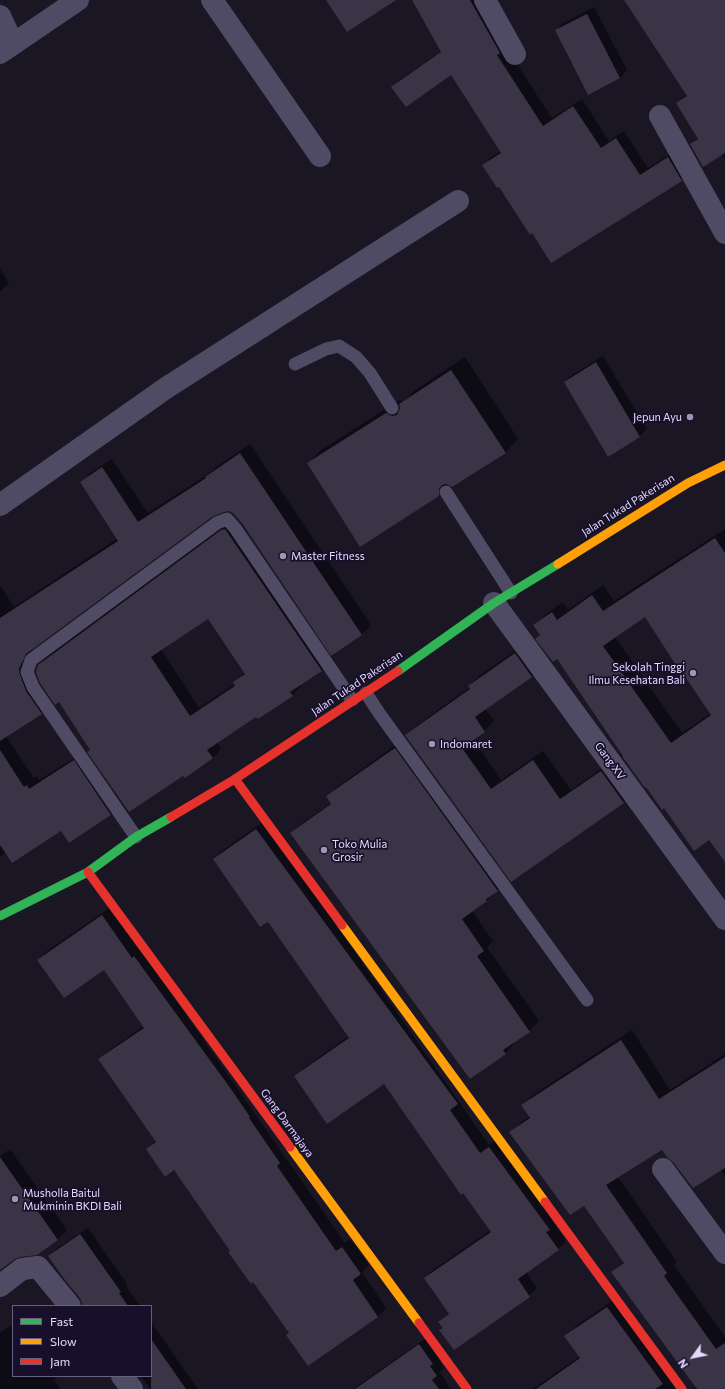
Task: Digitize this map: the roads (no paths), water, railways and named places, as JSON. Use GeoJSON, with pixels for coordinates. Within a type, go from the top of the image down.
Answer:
{"type":"FeatureCollection","features":[{"type":"Feature","properties":{"kind":"street"},"geometry":{"type":"LineString","coordinates":[[0,16],[6,48],[78,0]]}},
{"type":"Feature","properties":{"kind":"street"},"geometry":{"type":"LineString","coordinates":[[212,0],[320,156]]}},
{"type":"Feature","properties":{"kind":"street"},"geometry":{"type":"LineString","coordinates":[[485,0],[515,54]]}},
{"type":"Feature","properties":{"kind":"street"},"geometry":{"type":"LineString","coordinates":[[660,116],[725,233]]}},
{"type":"Feature","properties":{"kind":"street"},"geometry":{"type":"LineString","coordinates":[[0,504],[166,388],[458,201]]}},
{"type":"Feature","properties":{"kind":"street","name":"Jalan Tukad Pakerisan"},"geometry":{"type":"LineString","coordinates":[[0,916],[88,872],[136,837],[235,779],[366,692],[502,598],[688,483],[725,465]]}},
{"type":"Feature","properties":{"kind":"street","name":"Gang XV"},"geometry":{"type":"LineString","coordinates":[[502,598],[725,919]]}},
{"type":"Feature","properties":{"kind":"street"},"geometry":{"type":"LineString","coordinates":[[235,779],[682,1389]]}},
{"type":"Feature","properties":{"kind":"street","name":"Gang Darmajaya"},"geometry":{"type":"LineString","coordinates":[[88,872],[467,1389]]}},
{"type":"Feature","properties":{"kind":"street"},"geometry":{"type":"LineString","coordinates":[[663,1169],[725,1253]]}},
{"type":"Feature","properties":{"kind":"street"},"geometry":{"type":"LineString","coordinates":[[0,1286],[22,1269],[38,1268],[69,1305]]}},
{"type":"Feature","properties":{"kind":"street"},"geometry":{"type":"LineString","coordinates":[[123,1377],[132,1389]]}},
{"type":"Feature","properties":{"kind":"lane"},"geometry":{"type":"LineString","coordinates":[[295,364],[326,349],[339,346],[356,356],[370,373],[392,408]]}},
{"type":"Feature","properties":{"kind":"lane"},"geometry":{"type":"LineString","coordinates":[[446,492],[502,598]]}},
{"type":"Feature","properties":{"kind":"lane"},"geometry":{"type":"LineString","coordinates":[[136,837],[32,687],[26,672],[31,660],[216,523],[228,519],[235,528],[352,700]]}},
{"type":"Feature","properties":{"kind":"lane"},"geometry":{"type":"LineString","coordinates":[[366,692],[379,713],[587,1000]]}},
{"type":"Feature","properties":{"kind":"place","name":"Jepun Ayu"},"geometry":{"type":"Point","coordinates":[690,417]}},
{"type":"Feature","properties":{"kind":"place","name":"Master Fitness"},"geometry":{"type":"Point","coordinates":[283,556]}},
{"type":"Feature","properties":{"kind":"place","name":"Sekolah Tinggi Ilmu Kesehatan Bali"},"geometry":{"type":"Point","coordinates":[693,673]}},
{"type":"Feature","properties":{"kind":"place","name":"Indomaret"},"geometry":{"type":"Point","coordinates":[432,744]}},
{"type":"Feature","properties":{"kind":"place","name":"Toko Mulia Grosir"},"geometry":{"type":"Point","coordinates":[324,850]}},
{"type":"Feature","properties":{"kind":"place","name":"Musholla Baitul Mukminin BKDI Bali"},"geometry":{"type":"Point","coordinates":[15,1199]}}]}
